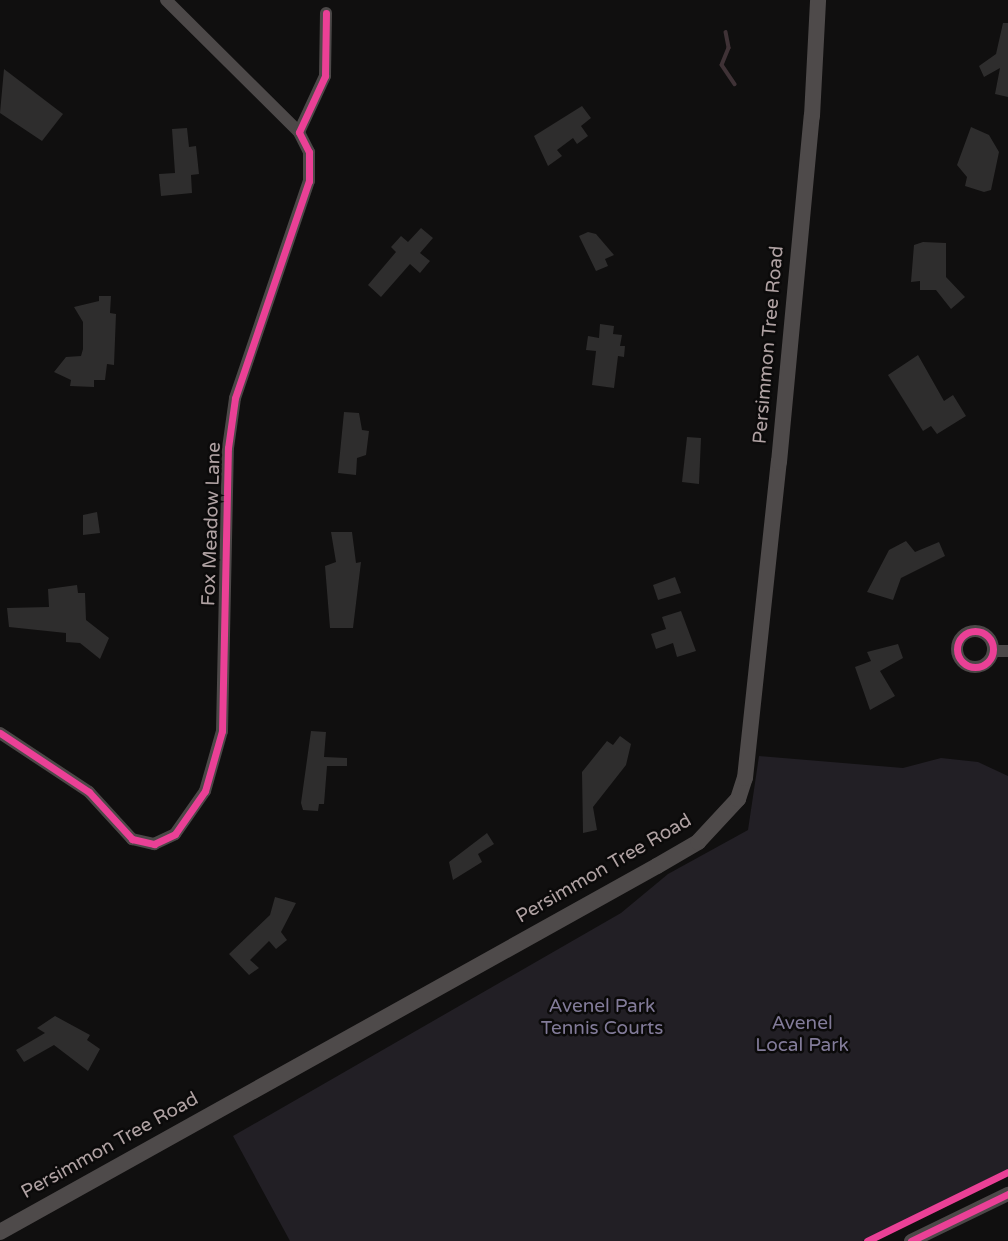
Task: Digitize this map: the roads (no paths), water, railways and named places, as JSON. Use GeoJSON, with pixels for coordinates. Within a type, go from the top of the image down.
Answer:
{"type":"FeatureCollection","features":[{"type":"Feature","properties":{"kind":"main road","name":"Persimmon Tree Road"},"geometry":{"type":"LineString","coordinates":[[0,1232],[667,860],[722,821],[738,799],[745,778],[780,453],[812,116],[818,0]]}},
{"type":"Feature","properties":{"kind":"street"},"geometry":{"type":"LineString","coordinates":[[166,0],[299,132],[325,76],[326,12]]}},
{"type":"Feature","properties":{"kind":"street","name":"Fox Meadow Lane"},"geometry":{"type":"LineString","coordinates":[[0,733],[89,792],[132,839],[154,844],[175,834],[205,792],[222,731],[230,435],[248,348],[309,181],[309,152],[299,132]]}},
{"type":"Feature","properties":{"kind":"street"},"geometry":{"type":"LineString","coordinates":[[993,651],[1008,651]]}},
{"type":"Feature","properties":{"kind":"street"},"geometry":{"type":"LineString","coordinates":[[911,1241],[1008,1194]]}},
{"type":"Feature","properties":{"kind":"waterway"},"geometry":{"type":"LineString","coordinates":[[726,32],[729,48],[722,65],[735,84]]}},
{"type":"Feature","properties":{"kind":"park label","name":"Avenel Park Tennis Courts"},"geometry":{"type":"Point","coordinates":[602,1018]}},
{"type":"Feature","properties":{"kind":"park label","name":"Avenel Local Park"},"geometry":{"type":"Point","coordinates":[802,1035]}}]}
